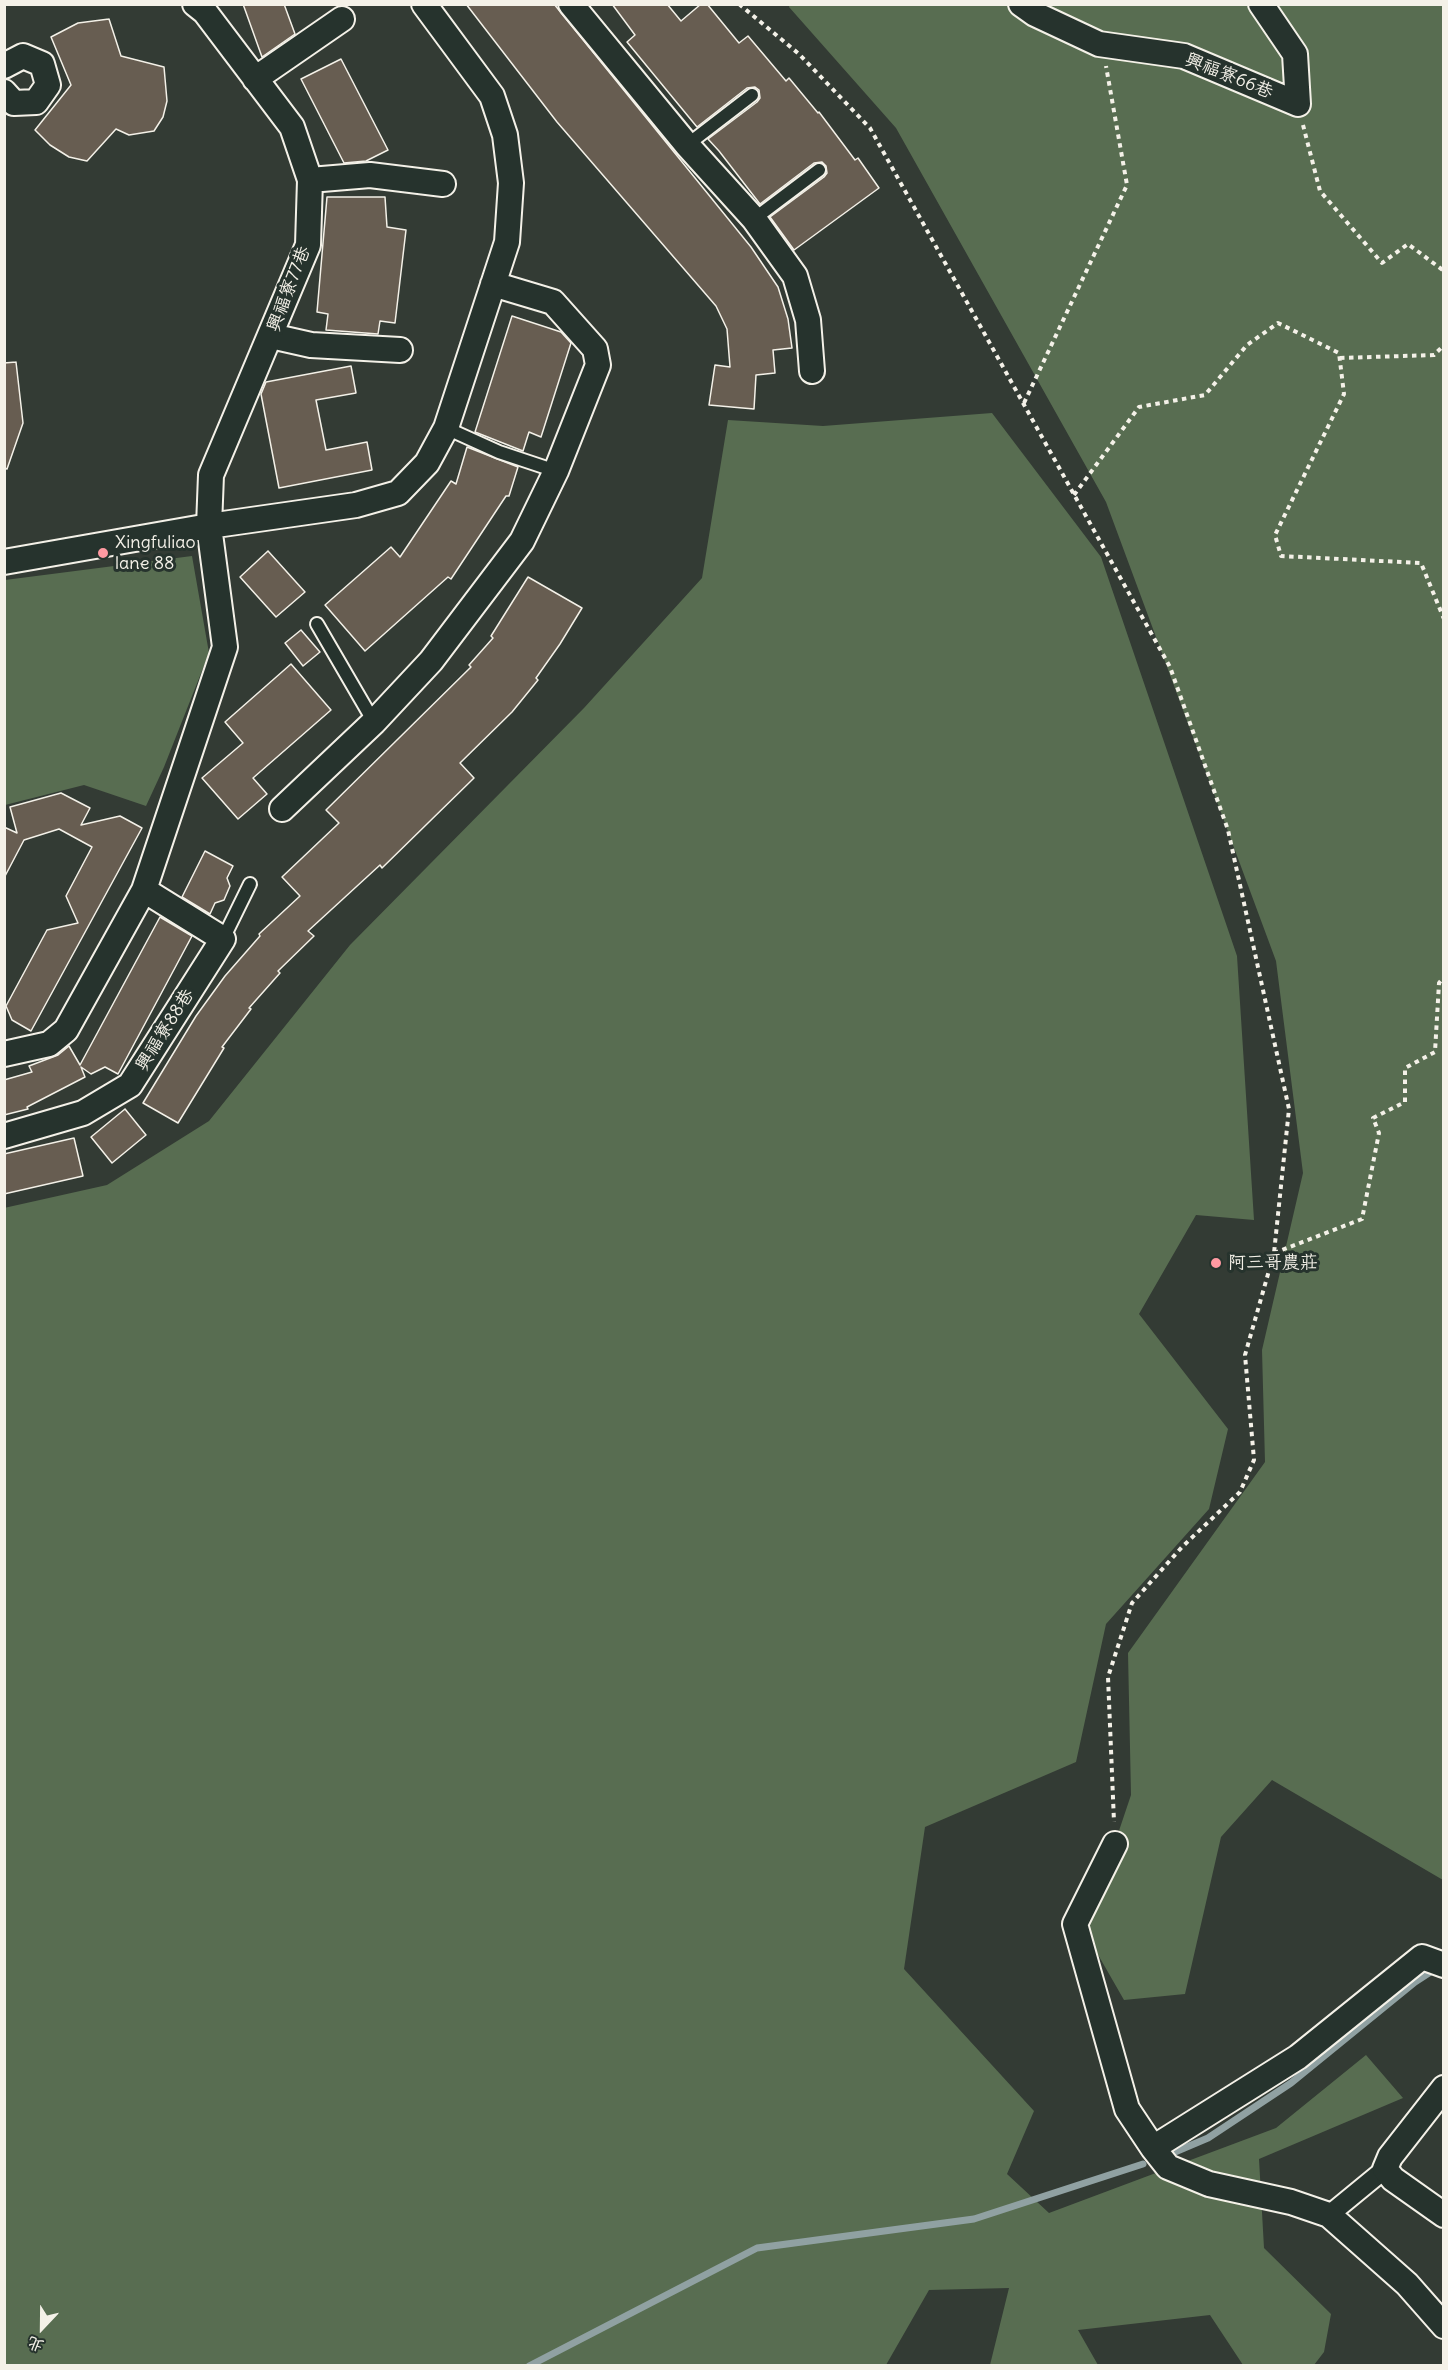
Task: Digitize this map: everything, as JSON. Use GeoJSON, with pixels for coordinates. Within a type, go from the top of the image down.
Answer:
{"type":"FeatureCollection","features":[{"type":"Feature","properties":{"kind":"street","name":"興福寮77巷"},"geometry":{"type":"LineString","coordinates":[[195,4],[205,12],[292,128],[310,180],[308,245],[211,475],[209,525]]}},
{"type":"Feature","properties":{"kind":"street"},"geometry":{"type":"LineString","coordinates":[[4,562],[209,525],[356,505],[398,493],[427,463],[446,428],[507,242],[511,183],[505,135],[492,96],[424,4]]}},
{"type":"Feature","properties":{"kind":"street"},"geometry":{"type":"LineString","coordinates":[[571,4],[687,145],[754,219],[795,276],[808,320],[812,371]]}},
{"type":"Feature","properties":{"kind":"street","name":"興福寮66巷"},"geometry":{"type":"LineString","coordinates":[[1021,4],[1035,14],[1102,45],[1184,56],[1298,104],[1295,54],[1261,4]]}},
{"type":"Feature","properties":{"kind":"street"},"geometry":{"type":"LineString","coordinates":[[255,79],[342,19]]}},
{"type":"Feature","properties":{"kind":"street"},"geometry":{"type":"LineString","coordinates":[[4,66],[22,56],[42,64],[48,85],[36,102],[14,103],[4,92]]}},
{"type":"Feature","properties":{"kind":"street"},"geometry":{"type":"LineString","coordinates":[[310,180],[370,175],[443,184]]}},
{"type":"Feature","properties":{"kind":"street"},"geometry":{"type":"LineString","coordinates":[[282,809],[374,722],[431,661],[522,541],[556,471],[598,365],[595,349],[553,302],[493,284]]}},
{"type":"Feature","properties":{"kind":"street"},"geometry":{"type":"LineString","coordinates":[[271,336],[311,345],[400,350]]}},
{"type":"Feature","properties":{"kind":"street"},"geometry":{"type":"LineString","coordinates":[[4,1054],[49,1044],[66,1030],[144,890],[225,647],[209,525]]}},
{"type":"Feature","properties":{"kind":"street"},"geometry":{"type":"LineString","coordinates":[[144,890],[223,939]]}},
{"type":"Feature","properties":{"kind":"street","name":"興福寮88巷"},"geometry":{"type":"LineString","coordinates":[[4,1136],[83,1113],[130,1085],[223,939]]}},
{"type":"Feature","properties":{"kind":"street"},"geometry":{"type":"LineString","coordinates":[[1115,1844],[1075,1924],[1127,2109],[1153,2148],[1168,2167],[1209,2184],[1291,2202],[1329,2215],[1407,2284],[1443,2326]]}},
{"type":"Feature","properties":{"kind":"street"},"geometry":{"type":"LineString","coordinates":[[1153,2148],[1298,2057],[1422,1957],[1443,1965]]}},
{"type":"Feature","properties":{"kind":"street"},"geometry":{"type":"LineString","coordinates":[[1329,2215],[1385,2169],[1390,2157],[1443,2088]]}},
{"type":"Feature","properties":{"kind":"street"},"geometry":{"type":"LineString","coordinates":[[1385,2169],[1393,2179],[1443,2215]]}},
{"type":"Feature","properties":{"kind":"lane"},"geometry":{"type":"LineString","coordinates":[[687,145],[752,95]]}},
{"type":"Feature","properties":{"kind":"lane"},"geometry":{"type":"LineString","coordinates":[[754,219],[819,170]]}},
{"type":"Feature","properties":{"kind":"lane"},"geometry":{"type":"LineString","coordinates":[[446,428],[499,452],[556,471]]}},
{"type":"Feature","properties":{"kind":"lane"},"geometry":{"type":"LineString","coordinates":[[317,624],[374,722]]}},
{"type":"Feature","properties":{"kind":"lane"},"geometry":{"type":"LineString","coordinates":[[223,939],[250,884]]}},
{"type":"Feature","properties":{"kind":"path"},"geometry":{"type":"LineString","coordinates":[[739,4],[799,54],[870,128],[1170,667],[1228,830],[1290,1109],[1274,1253],[1245,1355],[1254,1460],[1240,1492],[1182,1547],[1132,1603],[1108,1677],[1115,1844]]}},
{"type":"Feature","properties":{"kind":"path"},"geometry":{"type":"LineString","coordinates":[[1024,404],[1127,185],[1102,45]]}},
{"type":"Feature","properties":{"kind":"path"},"geometry":{"type":"LineString","coordinates":[[1298,104],[1320,191],[1383,262],[1408,244],[1443,271]]}},
{"type":"Feature","properties":{"kind":"path"},"geometry":{"type":"LineString","coordinates":[[1074,495],[1139,407],[1205,394],[1247,345],[1278,323],[1339,353],[1344,394],[1275,535],[1281,556],[1421,563],[1443,619]]}},
{"type":"Feature","properties":{"kind":"path"},"geometry":{"type":"LineString","coordinates":[[1340,358],[1434,355],[1443,345]]}},
{"type":"Feature","properties":{"kind":"path"},"geometry":{"type":"LineString","coordinates":[[1274,1253],[1362,1219],[1379,1133],[1373,1118],[1405,1102],[1405,1068],[1435,1052],[1439,983],[1443,977]]}},
{"type":"Feature","properties":{"kind":"green space"},"geometry":{"type":"Polygon","coordinates":[[[790,4],[1443,5],[1443,1880],[1272,1780],[1221,1837],[1185,1994],[1124,2000],[1085,1932],[1131,1795],[1128,1653],[1265,1462],[1262,1350],[1303,1173],[1276,961],[1106,502],[896,128],[789,7],[790,4]]]}},
{"type":"Feature","properties":{"kind":"green space"},"geometry":{"type":"Polygon","coordinates":[[[992,413],[1101,557],[1237,956],[1254,1220],[1196,1215],[1139,1314],[1228,1429],[1209,1509],[1106,1624],[1076,1762],[925,1827],[904,1969],[1034,2111],[1007,2174],[1049,2213],[1276,2128],[1366,2055],[1403,2098],[1259,2159],[1264,2248],[1331,2314],[1324,2352],[1314,2365],[1243,2365],[1210,2315],[1078,2330],[1098,2365],[990,2365],[1009,2288],[929,2290],[886,2365],[5,2365],[4,1208],[107,1185],[209,1121],[350,945],[584,708],[702,578],[728,420],[823,426],[992,413]]]}},
{"type":"Feature","properties":{"kind":"green space"},"geometry":{"type":"Polygon","coordinates":[[[192,556],[209,653],[146,806],[84,785],[5,805],[5,580],[192,556]]]}},
{"type":"Feature","properties":{"kind":"building"},"geometry":{"type":"Polygon","coordinates":[[[243,4],[284,4],[295,34],[262,57],[243,4]]]}},
{"type":"Feature","properties":{"kind":"building"},"geometry":{"type":"Polygon","coordinates":[[[466,4],[554,4],[751,247],[778,287],[788,319],[792,348],[773,350],[775,373],[756,375],[754,409],[709,405],[715,365],[730,367],[727,329],[716,306],[557,122],[466,4]]]}},
{"type":"Feature","properties":{"kind":"building"},"geometry":{"type":"Polygon","coordinates":[[[612,4],[667,4],[681,21],[701,4],[707,4],[739,43],[748,36],[786,81],[789,78],[819,112],[855,160],[858,158],[879,188],[794,250],[770,217],[824,177],[827,173],[826,166],[822,162],[814,163],[760,204],[708,139],[757,102],[760,98],[759,90],[755,87],[747,88],[697,127],[627,42],[635,35],[612,4]]]}},
{"type":"Feature","properties":{"kind":"building"},"geometry":{"type":"Polygon","coordinates":[[[109,19],[121,56],[164,67],[167,101],[163,117],[154,131],[129,135],[116,129],[87,161],[69,157],[50,145],[35,130],[71,85],[51,37],[78,23],[109,19]]]}},
{"type":"Feature","properties":{"kind":"building"},"geometry":{"type":"Polygon","coordinates":[[[341,59],[388,150],[366,161],[344,163],[301,79],[341,59]]]}},
{"type":"Feature","properties":{"kind":"building"},"geometry":{"type":"Polygon","coordinates":[[[327,197],[385,197],[387,227],[406,230],[395,323],[380,321],[378,334],[326,330],[328,314],[317,312],[327,197]]]}},
{"type":"Feature","properties":{"kind":"building"},"geometry":{"type":"Polygon","coordinates":[[[512,316],[561,332],[571,343],[541,437],[529,432],[523,451],[475,432],[512,316]]]}},
{"type":"Feature","properties":{"kind":"building"},"geometry":{"type":"Polygon","coordinates":[[[16,362],[23,423],[7,469],[4,468],[4,363],[16,362]]]}},
{"type":"Feature","properties":{"kind":"building"},"geometry":{"type":"Polygon","coordinates":[[[351,366],[356,393],[316,400],[326,450],[367,442],[372,470],[279,488],[261,394],[266,382],[351,366]]]}},
{"type":"Feature","properties":{"kind":"building"},"geometry":{"type":"Polygon","coordinates":[[[467,447],[518,467],[509,496],[506,496],[451,579],[448,577],[365,651],[325,605],[391,547],[400,557],[451,481],[456,484],[467,447]]]}},
{"type":"Feature","properties":{"kind":"building"},"geometry":{"type":"Polygon","coordinates":[[[268,551],[305,592],[276,617],[240,577],[268,551]]]}},
{"type":"Feature","properties":{"kind":"building"},"geometry":{"type":"Polygon","coordinates":[[[528,577],[582,608],[536,678],[538,680],[512,712],[460,763],[474,778],[382,868],[380,865],[308,931],[314,936],[278,971],[280,973],[249,1008],[251,1009],[222,1047],[224,1048],[178,1123],[143,1103],[196,1016],[225,976],[260,936],[259,934],[300,896],[282,877],[339,823],[326,810],[471,667],[469,665],[493,638],[491,636],[528,577]]]}},
{"type":"Feature","properties":{"kind":"building"},"geometry":{"type":"Polygon","coordinates":[[[301,630],[320,652],[303,666],[285,643],[301,630]]]}},
{"type":"Feature","properties":{"kind":"building"},"geometry":{"type":"Polygon","coordinates":[[[291,664],[331,710],[253,778],[267,794],[238,819],[202,778],[243,743],[225,722],[291,664]]]}},
{"type":"Feature","properties":{"kind":"building"},"geometry":{"type":"Polygon","coordinates":[[[61,793],[90,808],[81,825],[120,816],[142,828],[31,1031],[12,1020],[6,1006],[47,930],[78,923],[66,896],[92,847],[59,829],[24,840],[4,878],[4,827],[17,833],[10,807],[61,793]]]}},
{"type":"Feature","properties":{"kind":"building"},"geometry":{"type":"Polygon","coordinates":[[[205,851],[233,866],[227,878],[230,886],[224,900],[215,903],[210,914],[182,897],[205,851]]]}},
{"type":"Feature","properties":{"kind":"building"},"geometry":{"type":"Polygon","coordinates":[[[160,917],[192,936],[118,1074],[105,1067],[91,1074],[81,1067],[85,1077],[27,1107],[28,1109],[4,1115],[4,1080],[32,1072],[29,1066],[58,1055],[69,1046],[80,1065],[160,917]]]}},
{"type":"Feature","properties":{"kind":"building"},"geometry":{"type":"Polygon","coordinates":[[[125,1109],[146,1135],[112,1163],[91,1137],[125,1109]]]}},
{"type":"Feature","properties":{"kind":"building"},"geometry":{"type":"Polygon","coordinates":[[[74,1138],[83,1176],[4,1194],[4,1154],[74,1138]]]}},
{"type":"Feature","properties":{"kind":"waterway"},"geometry":{"type":"LineString","coordinates":[[1175,2152],[1208,2138],[1291,2083],[1415,1982],[1435,1969]]}},
{"type":"Feature","properties":{"kind":"waterway"},"geometry":{"type":"LineString","coordinates":[[529,2366],[757,2248],[974,2219],[1143,2164]]}},
{"type":"Feature","properties":{"kind":"place","name":"Xingfuliao lane 88"},"geometry":{"type":"Point","coordinates":[103,553]}},
{"type":"Feature","properties":{"kind":"place","name":"阿三哥農莊"},"geometry":{"type":"Point","coordinates":[1216,1263]}}]}
